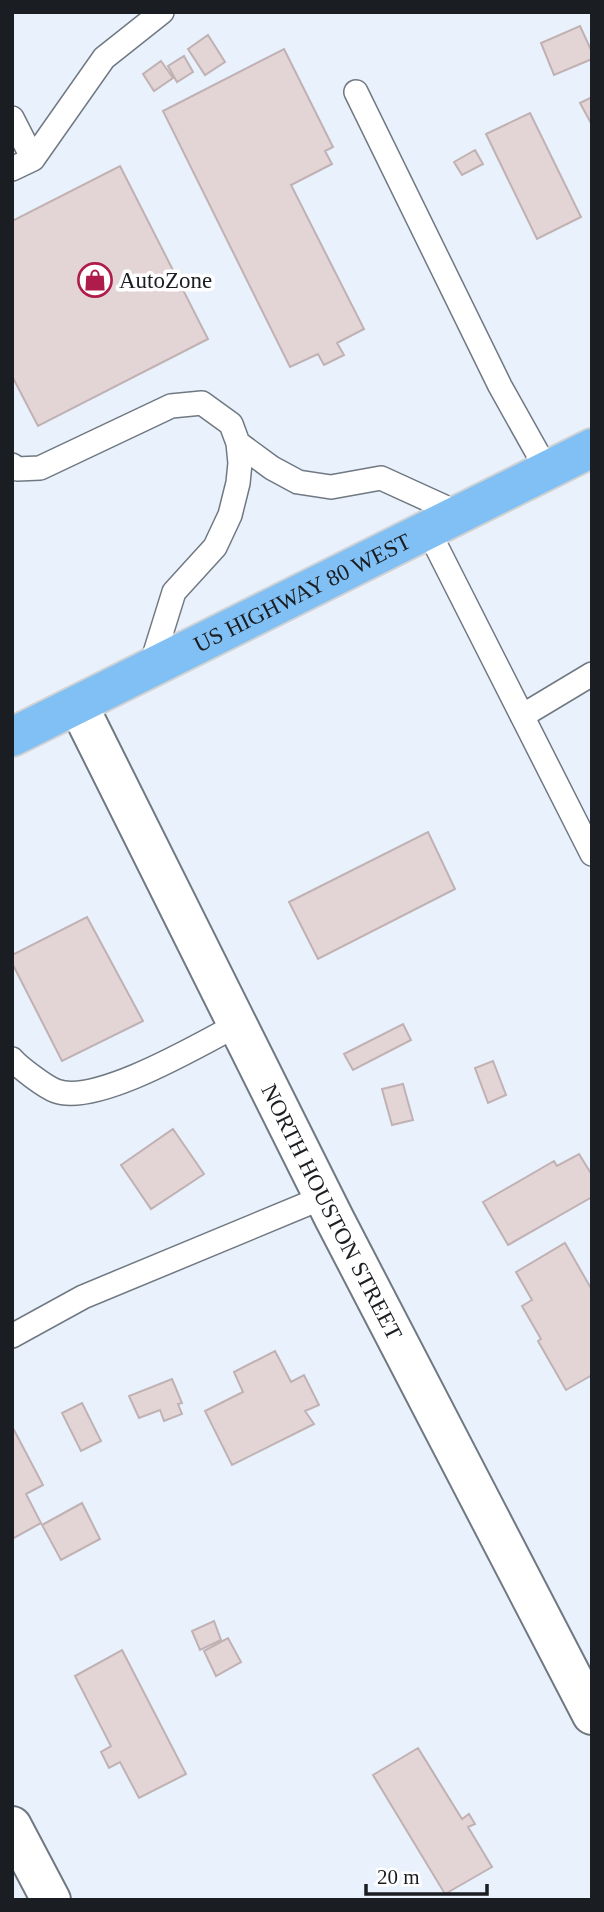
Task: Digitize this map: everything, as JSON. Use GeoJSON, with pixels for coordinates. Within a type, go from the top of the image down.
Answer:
{"type":"FeatureCollection","features":[{"type":"Feature","properties":{"kind":"main road","name":"US HIGHWAY 80 WEST"},"geometry":{"type":"LineString","coordinates":[[12,737],[592,448]]}},
{"type":"Feature","properties":{"kind":"street","name":"NORTH HOUSTON STREET"},"geometry":{"type":"LineString","coordinates":[[78,705],[324,1197],[592,1714]]}},
{"type":"Feature","properties":{"kind":"street"},"geometry":{"type":"LineString","coordinates":[[12,1826],[51,1900]]}},
{"type":"Feature","properties":{"kind":"lane"},"geometry":{"type":"LineString","coordinates":[[12,169],[33,159],[104,58],[162,12]]}},
{"type":"Feature","properties":{"kind":"lane"},"geometry":{"type":"LineString","coordinates":[[356,92],[500,386],[547,470]]}},
{"type":"Feature","properties":{"kind":"lane"},"geometry":{"type":"LineString","coordinates":[[12,118],[33,159]]}},
{"type":"Feature","properties":{"kind":"lane"},"geometry":{"type":"LineString","coordinates":[[12,465],[17,469],[40,468],[171,406],[202,402],[231,424],[238,443],[240,463],[230,515],[215,547],[174,592],[149,669]]}},
{"type":"Feature","properties":{"kind":"lane"},"geometry":{"type":"LineString","coordinates":[[238,443],[272,468],[298,482],[331,487],[381,478],[444,522],[522,716],[592,854]]}},
{"type":"Feature","properties":{"kind":"lane"},"geometry":{"type":"LineString","coordinates":[[522,716],[592,674]]}},
{"type":"Feature","properties":{"kind":"lane"},"geometry":{"type":"LineString","coordinates":[[12,1059],[56,1091],[84,1094],[152,1070],[237,1026]]}},
{"type":"Feature","properties":{"kind":"lane"},"geometry":{"type":"LineString","coordinates":[[12,1336],[83,1297],[324,1197]]}},
{"type":"Feature","properties":{"kind":"building"},"geometry":{"type":"Polygon","coordinates":[[[580,26],[592,52],[592,59],[554,75],[541,43],[580,26]]]}},
{"type":"Feature","properties":{"kind":"building"},"geometry":{"type":"Polygon","coordinates":[[[208,35],[225,62],[205,75],[188,49],[208,35]]]}},
{"type":"Feature","properties":{"kind":"building"},"geometry":{"type":"Polygon","coordinates":[[[284,49],[333,147],[325,151],[332,164],[291,185],[364,329],[337,343],[344,355],[324,365],[318,354],[290,367],[163,111],[284,49]]]}},
{"type":"Feature","properties":{"kind":"building"},"geometry":{"type":"Polygon","coordinates":[[[184,56],[193,72],[177,82],[168,66],[184,56]]]}},
{"type":"Feature","properties":{"kind":"building"},"geometry":{"type":"Polygon","coordinates":[[[161,61],[173,78],[154,91],[143,74],[161,61]]]}},
{"type":"Feature","properties":{"kind":"building"},"geometry":{"type":"Polygon","coordinates":[[[592,97],[592,125],[580,103],[592,97]]]}},
{"type":"Feature","properties":{"kind":"building"},"geometry":{"type":"Polygon","coordinates":[[[530,113],[581,217],[537,239],[486,134],[530,113]]]}},
{"type":"Feature","properties":{"kind":"building"},"geometry":{"type":"Polygon","coordinates":[[[475,150],[483,164],[462,175],[454,162],[475,150]]]}},
{"type":"Feature","properties":{"kind":"building","name":"AutoZone"},"geometry":{"type":"Polygon","coordinates":[[[120,166],[208,339],[38,426],[12,376],[12,221],[120,166]]]}},
{"type":"Feature","properties":{"kind":"building"},"geometry":{"type":"Polygon","coordinates":[[[428,832],[455,889],[318,959],[289,902],[428,832]]]}},
{"type":"Feature","properties":{"kind":"building"},"geometry":{"type":"Polygon","coordinates":[[[87,917],[143,1021],[62,1061],[12,963],[12,955],[87,917]]]}},
{"type":"Feature","properties":{"kind":"building"},"geometry":{"type":"Polygon","coordinates":[[[403,1024],[411,1040],[353,1070],[344,1054],[403,1024]]]}},
{"type":"Feature","properties":{"kind":"building"},"geometry":{"type":"Polygon","coordinates":[[[493,1061],[506,1095],[488,1103],[475,1068],[493,1061]]]}},
{"type":"Feature","properties":{"kind":"building"},"geometry":{"type":"Polygon","coordinates":[[[403,1084],[413,1120],[392,1125],[382,1089],[403,1084]]]}},
{"type":"Feature","properties":{"kind":"building"},"geometry":{"type":"Polygon","coordinates":[[[173,1129],[204,1174],[151,1209],[121,1165],[173,1129]]]}},
{"type":"Feature","properties":{"kind":"building"},"geometry":{"type":"Polygon","coordinates":[[[579,1154],[592,1175],[592,1197],[508,1245],[483,1202],[554,1161],[557,1166],[579,1154]]]}},
{"type":"Feature","properties":{"kind":"building"},"geometry":{"type":"Polygon","coordinates":[[[565,1243],[592,1290],[592,1375],[566,1390],[522,1306],[532,1300],[516,1272],[565,1243]]]}},
{"type":"Feature","properties":{"kind":"building"},"geometry":{"type":"Polygon","coordinates":[[[275,1351],[291,1382],[304,1375],[319,1405],[305,1411],[314,1424],[232,1465],[205,1411],[243,1392],[234,1372],[275,1351]]]}},
{"type":"Feature","properties":{"kind":"building"},"geometry":{"type":"Polygon","coordinates":[[[172,1379],[182,1403],[178,1404],[182,1414],[164,1421],[160,1410],[139,1418],[129,1396],[172,1379]]]}},
{"type":"Feature","properties":{"kind":"building"},"geometry":{"type":"Polygon","coordinates":[[[82,1403],[101,1441],[81,1451],[62,1413],[82,1403]]]}},
{"type":"Feature","properties":{"kind":"building"},"geometry":{"type":"Polygon","coordinates":[[[14,1430],[43,1485],[26,1494],[41,1523],[12,1539],[12,1432],[14,1430]]]}},
{"type":"Feature","properties":{"kind":"building"},"geometry":{"type":"Polygon","coordinates":[[[82,1503],[100,1539],[61,1560],[42,1525],[82,1503]]]}},
{"type":"Feature","properties":{"kind":"building"},"geometry":{"type":"Polygon","coordinates":[[[214,1621],[221,1640],[200,1650],[192,1631],[214,1621]]]}},
{"type":"Feature","properties":{"kind":"building"},"geometry":{"type":"Polygon","coordinates":[[[228,1638],[241,1662],[216,1676],[204,1651],[228,1638]]]}},
{"type":"Feature","properties":{"kind":"building"},"geometry":{"type":"Polygon","coordinates":[[[122,1650],[186,1774],[139,1798],[120,1762],[109,1768],[101,1752],[111,1746],[75,1676],[122,1650]]]}},
{"type":"Feature","properties":{"kind":"building"},"geometry":{"type":"Polygon","coordinates":[[[418,1748],[462,1819],[469,1814],[475,1824],[468,1827],[492,1867],[445,1894],[373,1775],[418,1748]]]}},
{"type":"Feature","properties":{"kind":"place","name":"AutoZone"},"geometry":{"type":"Point","coordinates":[95,280]}}]}
